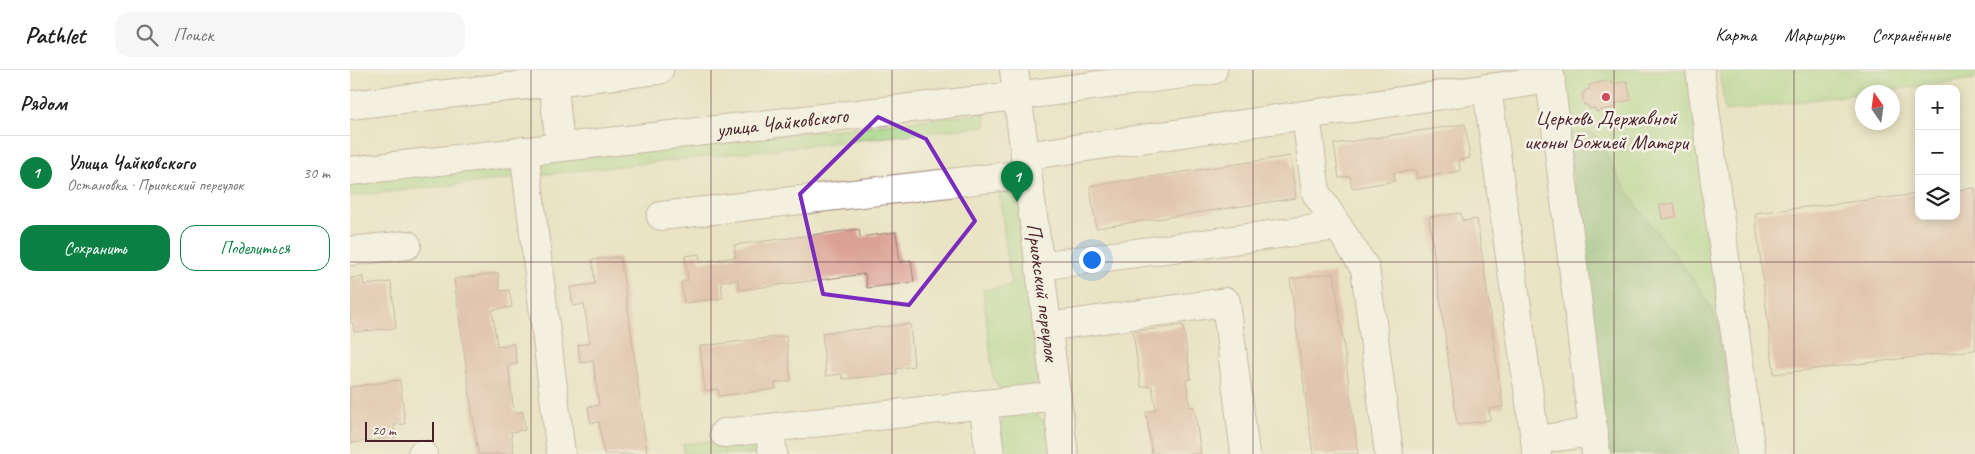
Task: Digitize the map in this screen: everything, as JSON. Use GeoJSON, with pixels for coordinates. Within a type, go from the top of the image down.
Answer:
{"type":"FeatureCollection","features":[{"type":"Feature","properties":{"kind":"street"},"geometry":{"type":"LineString","coordinates":[[350,105],[552,76],[659,70]]}},
{"type":"Feature","properties":{"kind":"street","name":"улица Чайковского"},"geometry":{"type":"LineString","coordinates":[[350,171],[560,147],[1015,83],[1213,70]]}},
{"type":"Feature","properties":{"kind":"street"},"geometry":{"type":"LineString","coordinates":[[1700,70],[1751,454]]}},
{"type":"Feature","properties":{"kind":"street"},"geometry":{"type":"LineString","coordinates":[[661,216],[1026,165],[1306,115],[1487,88],[1550,74],[1595,443],[1536,447],[1487,88]]}},
{"type":"Feature","properties":{"kind":"street"},"geometry":{"type":"LineString","coordinates":[[552,76],[560,147]]}},
{"type":"Feature","properties":{"kind":"street","name":"Приокский переулок"},"geometry":{"type":"LineString","coordinates":[[1015,83],[1064,454]]}},
{"type":"Feature","properties":{"kind":"street"},"geometry":{"type":"LineString","coordinates":[[1306,115],[1316,193],[1364,268],[1389,454]]}},
{"type":"Feature","properties":{"kind":"street"},"geometry":{"type":"LineString","coordinates":[[524,151],[561,454]]}},
{"type":"Feature","properties":{"kind":"street"},"geometry":{"type":"LineString","coordinates":[[1039,266],[1337,226]]}},
{"type":"Feature","properties":{"kind":"street"},"geometry":{"type":"LineString","coordinates":[[350,251],[407,245]]}},
{"type":"Feature","properties":{"kind":"street"},"geometry":{"type":"LineString","coordinates":[[1047,327],[1226,302],[1245,454]]}},
{"type":"Feature","properties":{"kind":"street"},"geometry":{"type":"LineString","coordinates":[[724,433],[771,441],[983,404],[1056,396]]}},
{"type":"Feature","properties":{"kind":"street"},"geometry":{"type":"LineString","coordinates":[[983,404],[990,454]]}},
{"type":"Feature","properties":{"kind":"highlighted area"},"geometry":{"type":"Polygon","coordinates":[[[878,117],[926,139],[975,221],[909,305],[823,294],[800,194],[878,117]]]}},
{"type":"Feature","properties":{"kind":"green space"},"geometry":{"type":"Polygon","coordinates":[[[1562,70],[1688,70],[1722,339],[1713,312],[1701,289],[1642,213],[1619,178],[1597,137],[1569,143],[1562,70]]]}},
{"type":"Feature","properties":{"kind":"green space"},"geometry":{"type":"Polygon","coordinates":[[[1719,70],[1975,70],[1975,79],[1915,85],[1915,87],[1900,89],[1900,85],[1855,85],[1855,94],[1725,111],[1719,70]]]}},
{"type":"Feature","properties":{"kind":"green space"},"geometry":{"type":"Polygon","coordinates":[[[985,113],[986,126],[538,175],[537,168],[546,161],[985,113]]]}},
{"type":"Feature","properties":{"kind":"green space"},"geometry":{"type":"Polygon","coordinates":[[[1590,132],[1597,137],[1619,178],[1642,213],[1701,289],[1713,312],[1722,339],[1737,454],[1607,454],[1569,143],[1578,135],[1590,132]]]}},
{"type":"Feature","properties":{"kind":"green space"},"geometry":{"type":"Polygon","coordinates":[[[511,164],[519,178],[350,196],[350,182],[511,164]]]}},
{"type":"Feature","properties":{"kind":"green space"},"geometry":{"type":"Polygon","coordinates":[[[1012,190],[1019,197],[1042,369],[1037,382],[1033,386],[1004,392],[998,387],[993,377],[983,290],[1011,286],[999,191],[1012,190]]]}},
{"type":"Feature","properties":{"kind":"green space"},"geometry":{"type":"Polygon","coordinates":[[[1026,410],[1040,417],[1047,426],[1051,454],[1003,454],[1001,422],[1009,413],[1026,410]]]}},
{"type":"Feature","properties":{"kind":"green space"},"geometry":{"type":"Polygon","coordinates":[[[721,440],[743,441],[753,445],[759,454],[684,454],[683,444],[721,440]]]}},
{"type":"Feature","properties":{"kind":"building","name":"Церковь Державной иконы Божией Матери"},"geometry":{"type":"Polygon","coordinates":[[[1611,80],[1611,84],[1627,81],[1631,100],[1616,103],[1616,107],[1596,112],[1595,108],[1589,109],[1588,105],[1584,105],[1582,94],[1585,93],[1585,90],[1590,89],[1589,85],[1611,80]]]}},
{"type":"Feature","properties":{"kind":"building"},"geometry":{"type":"Polygon","coordinates":[[[1465,124],[1470,158],[1459,160],[1460,171],[1417,178],[1415,170],[1394,173],[1395,181],[1352,188],[1350,176],[1339,178],[1334,144],[1465,124]]]}},
{"type":"Feature","properties":{"kind":"building"},"geometry":{"type":"Polygon","coordinates":[[[1290,156],[1296,198],[1096,228],[1090,186],[1290,156]]]}},
{"type":"Feature","properties":{"kind":"building"},"geometry":{"type":"Polygon","coordinates":[[[1975,188],[1975,350],[1774,374],[1755,213],[1915,194],[1915,220],[1960,220],[1960,190],[1975,188]]]}},
{"type":"Feature","properties":{"kind":"building"},"geometry":{"type":"Polygon","coordinates":[[[1674,203],[1676,217],[1662,219],[1660,205],[1674,203]]]}},
{"type":"Feature","properties":{"kind":"building"},"geometry":{"type":"Polygon","coordinates":[[[1461,213],[1462,221],[1477,219],[1503,407],[1489,409],[1490,420],[1457,425],[1429,217],[1461,213]]]}},
{"type":"Feature","properties":{"kind":"building"},"geometry":{"type":"Polygon","coordinates":[[[859,229],[860,237],[896,232],[900,262],[911,260],[914,282],[867,288],[865,274],[739,290],[738,280],[721,281],[723,298],[684,303],[681,282],[688,280],[685,256],[699,254],[700,262],[736,257],[734,245],[859,229]]]}},
{"type":"Feature","properties":{"kind":"building"},"geometry":{"type":"Polygon","coordinates":[[[620,257],[647,454],[604,454],[599,422],[591,423],[588,407],[599,405],[593,361],[580,363],[578,345],[590,343],[584,304],[573,306],[570,287],[595,284],[592,260],[620,257]]]}},
{"type":"Feature","properties":{"kind":"building"},"geometry":{"type":"Polygon","coordinates":[[[498,273],[500,291],[509,290],[512,307],[492,310],[497,346],[514,344],[517,364],[508,365],[514,413],[523,412],[525,430],[511,432],[514,454],[478,454],[454,279],[498,273]]]}},
{"type":"Feature","properties":{"kind":"building"},"geometry":{"type":"Polygon","coordinates":[[[1334,273],[1358,454],[1313,454],[1290,279],[1334,273]]]}},
{"type":"Feature","properties":{"kind":"building"},"geometry":{"type":"Polygon","coordinates":[[[363,277],[364,285],[391,282],[396,328],[354,332],[353,323],[350,323],[350,278],[363,277]]]}},
{"type":"Feature","properties":{"kind":"building"},"geometry":{"type":"Polygon","coordinates":[[[910,324],[914,366],[896,369],[897,374],[843,379],[842,374],[826,376],[822,333],[910,324]]]}},
{"type":"Feature","properties":{"kind":"building"},"geometry":{"type":"Polygon","coordinates":[[[1183,325],[1191,379],[1186,380],[1190,407],[1194,406],[1201,454],[1152,454],[1146,412],[1156,410],[1152,386],[1141,387],[1133,332],[1183,325]]]}},
{"type":"Feature","properties":{"kind":"building"},"geometry":{"type":"Polygon","coordinates":[[[786,336],[791,381],[775,383],[776,389],[719,396],[718,389],[705,391],[700,346],[786,336]]]}},
{"type":"Feature","properties":{"kind":"building"},"geometry":{"type":"Polygon","coordinates":[[[400,380],[405,424],[394,425],[395,438],[350,443],[350,387],[400,380]]]}},
{"type":"Feature","properties":{"kind":"place","name":"Церковь Державной иконы Божией Матери"},"geometry":{"type":"Point","coordinates":[1606,97]}},
{"type":"Feature","properties":{"kind":"place","name":"Улица Чайковского"},"geometry":{"type":"Point","coordinates":[1017,202]}}]}
